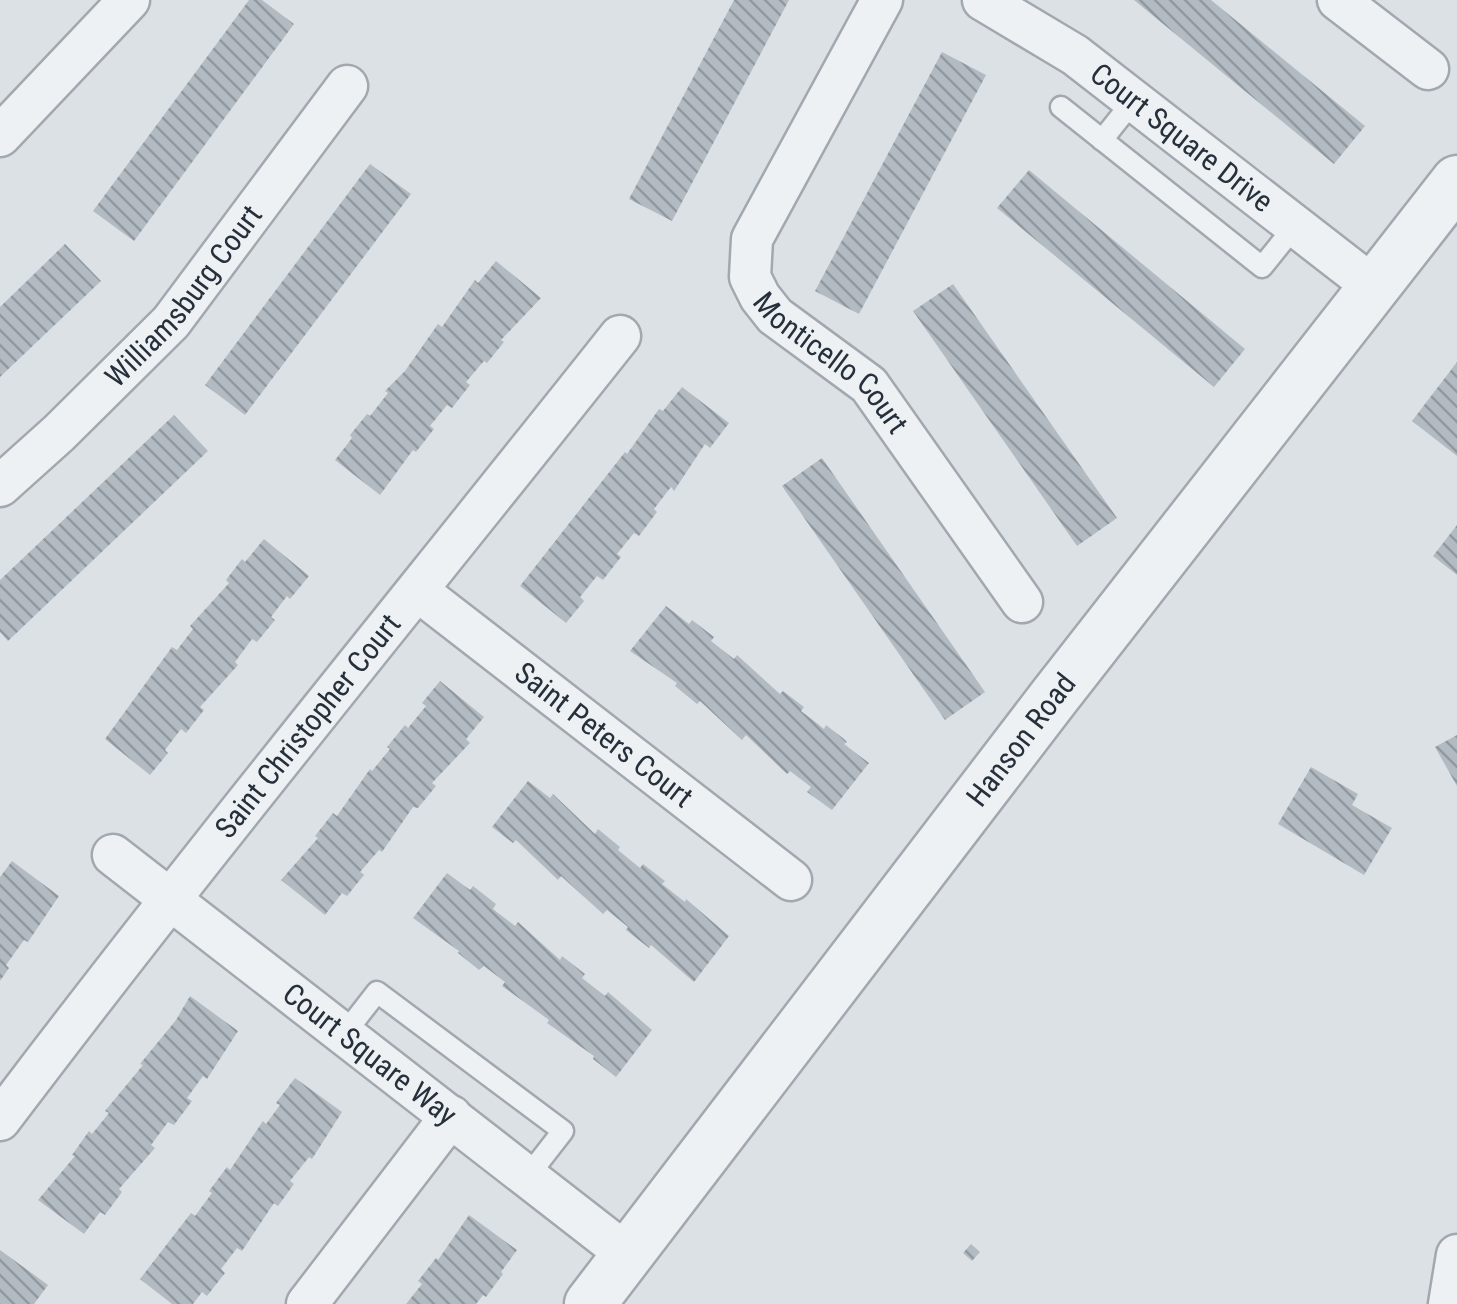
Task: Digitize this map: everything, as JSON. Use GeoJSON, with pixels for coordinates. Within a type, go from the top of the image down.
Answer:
{"type":"FeatureCollection","features":[{"type":"Feature","properties":{"kind":"street"},"geometry":{"type":"LineString","coordinates":[[0,136],[129,0]]}},
{"type":"Feature","properties":{"kind":"street","name":"Monticello Court"},"geometry":{"type":"LineString","coordinates":[[882,0],[752,238],[750,278],[775,316],[869,385],[1022,602]]}},
{"type":"Feature","properties":{"kind":"street","name":"Court Square Drive"},"geometry":{"type":"LineString","coordinates":[[983,0],[1075,55],[1374,287]]}},
{"type":"Feature","properties":{"kind":"street"},"geometry":{"type":"LineString","coordinates":[[1338,0],[1428,69]]}},
{"type":"Feature","properties":{"kind":"street","name":"Williamsburg Court"},"geometry":{"type":"LineString","coordinates":[[0,486],[171,322],[347,86]]}},
{"type":"Feature","properties":{"kind":"street","name":"Hanson Road"},"geometry":{"type":"LineString","coordinates":[[590,1304],[1457,181]]}},
{"type":"Feature","properties":{"kind":"street","name":"Saint Christopher Court"},"geometry":{"type":"LineString","coordinates":[[0,1120],[168,898],[620,336]]}},
{"type":"Feature","properties":{"kind":"street","name":"Saint Peters Court"},"geometry":{"type":"LineString","coordinates":[[418,591],[790,880]]}},
{"type":"Feature","properties":{"kind":"street","name":"Court Square Way"},"geometry":{"type":"LineString","coordinates":[[112,855],[628,1255]]}},
{"type":"Feature","properties":{"kind":"street"},"geometry":{"type":"LineString","coordinates":[[306,1304],[451,1116]]}},
{"type":"Feature","properties":{"kind":"street"},"geometry":{"type":"LineString","coordinates":[[1450,1304],[1457,1254]]}},
{"type":"Feature","properties":{"kind":"lane"},"geometry":{"type":"LineString","coordinates":[[1102,140],[1134,100]]}},
{"type":"Feature","properties":{"kind":"lane"},"geometry":{"type":"LineString","coordinates":[[1062,107],[1262,266],[1296,226]]}},
{"type":"Feature","properties":{"kind":"lane"},"geometry":{"type":"LineString","coordinates":[[345,1033],[378,992],[563,1131],[528,1176]]}},
{"type":"Feature","properties":{"kind":"building"},"geometry":{"type":"Polygon","coordinates":[[[249,0],[262,0],[294,24],[134,241],[93,211],[249,0]]]}},
{"type":"Feature","properties":{"kind":"building"},"geometry":{"type":"Polygon","coordinates":[[[734,0],[789,0],[672,221],[629,199],[734,0]]]}},
{"type":"Feature","properties":{"kind":"building"},"geometry":{"type":"Polygon","coordinates":[[[1134,0],[1211,0],[1365,126],[1334,164],[1134,0]]]}},
{"type":"Feature","properties":{"kind":"building"},"geometry":{"type":"Polygon","coordinates":[[[942,52],[986,75],[859,314],[815,291],[942,52]]]}},
{"type":"Feature","properties":{"kind":"building"},"geometry":{"type":"Polygon","coordinates":[[[370,164],[411,194],[245,415],[205,385],[370,164]]]}},
{"type":"Feature","properties":{"kind":"building"},"geometry":{"type":"Polygon","coordinates":[[[1029,170],[1245,349],[1214,387],[997,208],[1029,170]]]}},
{"type":"Feature","properties":{"kind":"building"},"geometry":{"type":"Polygon","coordinates":[[[65,244],[101,281],[0,377],[0,307],[65,244]]]}},
{"type":"Feature","properties":{"kind":"building"},"geometry":{"type":"Polygon","coordinates":[[[496,261],[541,298],[501,340],[504,342],[487,363],[484,361],[466,382],[470,385],[452,408],[447,405],[430,426],[434,429],[380,495],[335,460],[352,438],[350,435],[367,414],[370,416],[438,324],[442,327],[475,280],[478,283],[496,261]]]}},
{"type":"Feature","properties":{"kind":"building"},"geometry":{"type":"Polygon","coordinates":[[[953,284],[1117,518],[1077,546],[913,311],[953,284]]]}},
{"type":"Feature","properties":{"kind":"building"},"geometry":{"type":"Polygon","coordinates":[[[1457,362],[1457,456],[1412,421],[1457,362]]]}},
{"type":"Feature","properties":{"kind":"building"},"geometry":{"type":"Polygon","coordinates":[[[682,387],[729,423],[710,448],[705,444],[674,491],[671,487],[654,509],[657,512],[639,536],[634,533],[617,554],[621,557],[603,580],[597,576],[566,623],[520,586],[659,409],[663,411],[682,387]]]}},
{"type":"Feature","properties":{"kind":"building"},"geometry":{"type":"Polygon","coordinates":[[[174,415],[208,451],[8,641],[0,632],[0,580],[174,415]]]}},
{"type":"Feature","properties":{"kind":"building"},"geometry":{"type":"Polygon","coordinates":[[[822,458],[985,692],[945,720],[782,486],[822,458]]]}},
{"type":"Feature","properties":{"kind":"building"},"geometry":{"type":"Polygon","coordinates":[[[1457,525],[1457,575],[1433,556],[1457,525]]]}},
{"type":"Feature","properties":{"kind":"building"},"geometry":{"type":"Polygon","coordinates":[[[264,539],[309,576],[290,599],[287,596],[271,617],[275,620],[257,642],[252,639],[235,662],[238,665],[200,707],[204,710],[186,733],[181,729],[150,775],[105,739],[172,647],[177,650],[193,629],[190,626],[229,583],[226,580],[242,559],[245,562],[264,539]]]}},
{"type":"Feature","properties":{"kind":"building"},"geometry":{"type":"Polygon","coordinates":[[[666,606],[714,637],[711,641],[734,659],[737,655],[869,763],[832,810],[807,792],[811,787],[790,771],[787,774],[746,735],[742,740],[700,701],[697,704],[675,686],[677,683],[630,651],[666,606]]]}},
{"type":"Feature","properties":{"kind":"building"},"geometry":{"type":"Polygon","coordinates":[[[440,681],[484,717],[466,739],[470,743],[432,783],[436,786],[418,808],[413,807],[382,852],[379,850],[360,872],[364,875],[347,896],[342,893],[325,915],[281,880],[318,838],[315,836],[333,813],[337,816],[405,725],[408,728],[426,706],[422,703],[440,681]]]}},
{"type":"Feature","properties":{"kind":"building"},"geometry":{"type":"Polygon","coordinates":[[[1457,735],[1457,786],[1435,747],[1457,735]]]}},
{"type":"Feature","properties":{"kind":"building"},"geometry":{"type":"Polygon","coordinates":[[[1311,767],[1358,794],[1352,805],[1392,828],[1364,875],[1278,824],[1311,767]]]}},
{"type":"Feature","properties":{"kind":"building"},"geometry":{"type":"Polygon","coordinates":[[[528,781],[550,798],[553,794],[595,834],[598,829],[640,868],[643,864],[665,881],[662,884],[729,936],[694,982],[651,945],[649,948],[626,930],[628,927],[607,910],[603,914],[561,876],[558,880],[516,840],[513,843],[492,827],[528,781]]]}},
{"type":"Feature","properties":{"kind":"building"},"geometry":{"type":"Polygon","coordinates":[[[12,861],[59,896],[28,942],[24,940],[6,965],[9,968],[0,981],[0,877],[12,861]]]}},
{"type":"Feature","properties":{"kind":"building"},"geometry":{"type":"Polygon","coordinates":[[[447,873],[470,890],[473,886],[496,904],[493,909],[515,926],[518,922],[560,960],[562,956],[585,974],[582,978],[605,996],[608,992],[652,1030],[616,1077],[502,986],[505,982],[484,966],[479,970],[413,918],[447,873]]]}},
{"type":"Feature","properties":{"kind":"building"},"geometry":{"type":"Polygon","coordinates":[[[190,996],[238,1031],[207,1079],[203,1076],[187,1098],[192,1101],[174,1125],[168,1122],[151,1145],[155,1148],[119,1189],[122,1192],[105,1215],[100,1212],[84,1234],[38,1200],[75,1156],[72,1155],[89,1131],[92,1134],[109,1113],[105,1111],[143,1065],[140,1064],[190,996]]]}},
{"type":"Feature","properties":{"kind":"building"},"geometry":{"type":"Polygon","coordinates":[[[295,1078],[342,1112],[312,1159],[309,1157],[290,1181],[294,1184],[278,1206],[274,1203],[242,1251],[237,1248],[221,1269],[225,1273],[207,1296],[202,1292],[193,1304],[172,1304],[140,1279],[191,1213],[195,1216],[212,1193],[209,1191],[227,1167],[230,1170],[263,1121],[266,1124],[295,1078]]]}},
{"type":"Feature","properties":{"kind":"building"},"geometry":{"type":"Polygon","coordinates":[[[469,1215],[517,1250],[503,1274],[476,1304],[406,1304],[422,1284],[418,1281],[469,1215]]]}},
{"type":"Feature","properties":{"kind":"building"},"geometry":{"type":"Polygon","coordinates":[[[971,1244],[980,1252],[972,1261],[963,1253],[971,1244]]]}},
{"type":"Feature","properties":{"kind":"building"},"geometry":{"type":"Polygon","coordinates":[[[0,1250],[48,1285],[34,1304],[0,1304],[0,1250]]]}}]}
